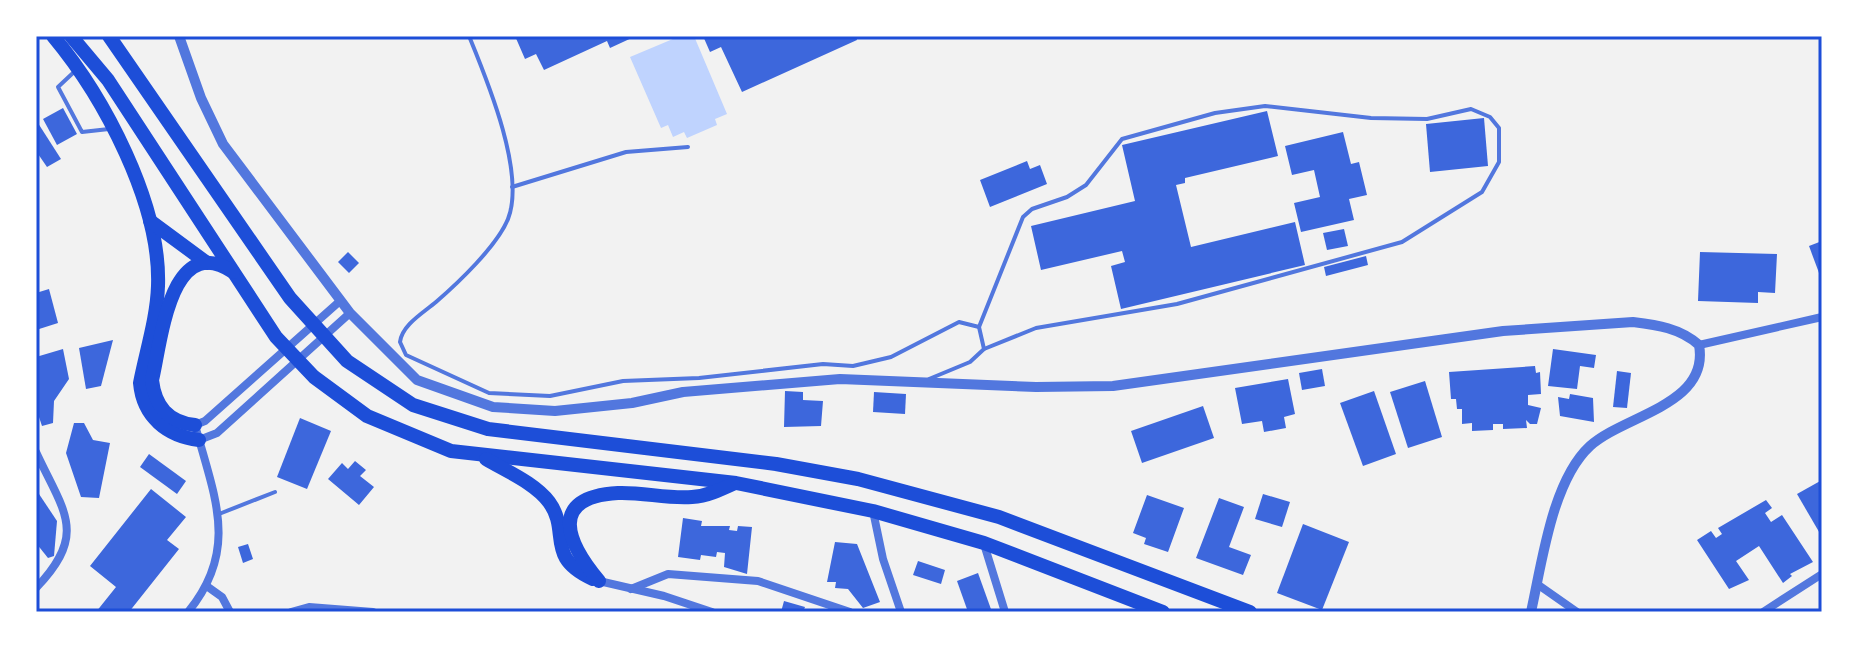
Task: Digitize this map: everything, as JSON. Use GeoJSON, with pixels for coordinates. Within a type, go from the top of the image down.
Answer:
{"type":"FeatureCollection","features":[{"type":"Feature","properties":{"kind":"highway"},"geometry":{"type":"LineString","coordinates":[[53,36],[100,99],[150,221],[158,289],[140,383],[141,394],[160,425],[179,436],[199,440]]}},
{"type":"Feature","properties":{"kind":"highway"},"geometry":{"type":"LineString","coordinates":[[71,36],[108,80],[276,337],[302,365],[345,402],[418,440],[483,457],[736,483],[873,511],[984,543],[1163,612]]}},
{"type":"Feature","properties":{"kind":"highway"},"geometry":{"type":"LineString","coordinates":[[109,36],[160,105],[290,298],[347,361],[413,405],[488,429],[776,464],[858,479],[999,517],[1250,612]]}},
{"type":"Feature","properties":{"kind":"highway"},"geometry":{"type":"LineString","coordinates":[[122,36],[160,105]]}},
{"type":"Feature","properties":{"kind":"highway"},"geometry":{"type":"LineString","coordinates":[[150,221],[207,263],[236,274]]}},
{"type":"Feature","properties":{"kind":"highway"},"geometry":{"type":"LineString","coordinates":[[195,425],[179,422],[165,413],[156,399],[152,380],[174,287],[189,270],[207,263]]}},
{"type":"Feature","properties":{"kind":"highway"},"geometry":{"type":"LineString","coordinates":[[483,457],[545,498],[554,512],[564,555],[576,570],[599,581]]}},
{"type":"Feature","properties":{"kind":"highway"},"geometry":{"type":"LineString","coordinates":[[599,581],[579,556],[569,537],[570,520],[586,502],[616,493],[706,496],[736,483]]}},
{"type":"Feature","properties":{"kind":"street"},"geometry":{"type":"LineString","coordinates":[[179,36],[201,98],[223,144],[340,301],[417,380],[475,403],[523,411],[555,411],[632,403],[683,392],[840,379],[911,384],[1113,386],[1503,331],[1595,324],[1655,324],[1684,334],[1699,345],[1822,317]]}},
{"type":"Feature","properties":{"kind":"street"},"geometry":{"type":"LineString","coordinates":[[188,612],[208,587],[220,549],[217,515],[195,425],[209,417],[340,301]]}},
{"type":"Feature","properties":{"kind":"street"},"geometry":{"type":"LineString","coordinates":[[199,440],[217,433],[350,313]]}},
{"type":"Feature","properties":{"kind":"street"},"geometry":{"type":"LineString","coordinates":[[1531,612],[1564,484],[1578,460],[1609,432],[1681,394],[1699,366],[1699,345]]}},
{"type":"Feature","properties":{"kind":"street"},"geometry":{"type":"LineString","coordinates":[[36,452],[60,501],[67,537],[57,566],[36,588]]}},
{"type":"Feature","properties":{"kind":"street"},"geometry":{"type":"LineString","coordinates":[[873,511],[883,559],[901,612]]}},
{"type":"Feature","properties":{"kind":"street"},"geometry":{"type":"LineString","coordinates":[[984,543],[1005,612]]}},
{"type":"Feature","properties":{"kind":"street"},"geometry":{"type":"LineString","coordinates":[[631,589],[668,574],[758,581],[850,612]]}},
{"type":"Feature","properties":{"kind":"street"},"geometry":{"type":"LineString","coordinates":[[1763,612],[1822,574]]}},
{"type":"Feature","properties":{"kind":"street"},"geometry":{"type":"LineString","coordinates":[[599,581],[712,612]]}},
{"type":"Feature","properties":{"kind":"street"},"geometry":{"type":"LineString","coordinates":[[1537,584],[1577,612]]}},
{"type":"Feature","properties":{"kind":"street"},"geometry":{"type":"LineString","coordinates":[[208,587],[222,597],[230,612]]}},
{"type":"Feature","properties":{"kind":"street"},"geometry":{"type":"LineString","coordinates":[[291,612],[309,607],[373,612]]}},
{"type":"Feature","properties":{"kind":"lane"},"geometry":{"type":"LineString","coordinates":[[469,36],[510,161],[512,187],[507,223],[460,282],[400,336],[401,349],[406,355],[489,393],[550,396],[623,381],[699,378],[823,364],[853,366],[891,357],[959,322],[979,327]]}},
{"type":"Feature","properties":{"kind":"lane"},"geometry":{"type":"LineString","coordinates":[[79,67],[58,87],[82,132],[114,129]]}},
{"type":"Feature","properties":{"kind":"lane"},"geometry":{"type":"LineString","coordinates":[[911,384],[947,374],[970,362],[984,349],[1036,328],[1177,304],[1402,242],[1482,192],[1499,162],[1499,128],[1480,110],[1471,109],[1427,119],[1371,118],[1265,106],[1215,113],[1122,139],[1086,185],[1067,197],[1032,209],[1023,217],[979,327],[984,349]]}},
{"type":"Feature","properties":{"kind":"lane"},"geometry":{"type":"LineString","coordinates":[[512,187],[626,152],[688,147]]}},
{"type":"Feature","properties":{"kind":"lane"},"geometry":{"type":"LineString","coordinates":[[217,515],[275,492]]}},
{"type":"Feature","properties":{"kind":"water"},"geometry":{"type":"Polygon","coordinates":[[[680,36],[694,36],[727,114],[715,119],[717,125],[687,138],[684,132],[673,137],[668,125],[661,128],[630,57],[680,36]]]}},
{"type":"Feature","properties":{"kind":"building"},"geometry":{"type":"Polygon","coordinates":[[[515,36],[636,36],[610,48],[607,41],[544,70],[536,54],[525,59],[515,36]]]}},
{"type":"Feature","properties":{"kind":"building"},"geometry":{"type":"Polygon","coordinates":[[[703,36],[856,36],[857,40],[742,92],[721,47],[710,52],[703,36]]]}},
{"type":"Feature","properties":{"kind":"building"},"geometry":{"type":"Polygon","coordinates":[[[63,108],[77,134],[57,145],[43,119],[63,108]]]}},
{"type":"Feature","properties":{"kind":"building"},"geometry":{"type":"Polygon","coordinates":[[[1267,111],[1278,156],[1185,178],[1185,183],[1176,185],[1191,247],[1295,222],[1305,265],[1121,309],[1111,266],[1125,262],[1122,251],[1041,270],[1031,226],[1135,201],[1122,145],[1267,111]]]}},
{"type":"Feature","properties":{"kind":"building"},"geometry":{"type":"Polygon","coordinates":[[[1484,118],[1488,166],[1430,172],[1426,124],[1484,118]]]}},
{"type":"Feature","properties":{"kind":"building"},"geometry":{"type":"Polygon","coordinates":[[[36,120],[61,159],[47,167],[36,151],[36,120]]]}},
{"type":"Feature","properties":{"kind":"building"},"geometry":{"type":"Polygon","coordinates":[[[1343,132],[1351,164],[1359,162],[1367,195],[1349,199],[1354,220],[1301,232],[1294,203],[1320,197],[1314,170],[1292,175],[1285,146],[1343,132]]]}},
{"type":"Feature","properties":{"kind":"building"},"geometry":{"type":"Polygon","coordinates":[[[1027,161],[1030,169],[1040,165],[1047,184],[990,207],[980,180],[1027,161]]]}},
{"type":"Feature","properties":{"kind":"building"},"geometry":{"type":"Polygon","coordinates":[[[1344,229],[1348,246],[1327,250],[1323,233],[1344,229]]]}},
{"type":"Feature","properties":{"kind":"building"},"geometry":{"type":"Polygon","coordinates":[[[1822,241],[1822,281],[1809,246],[1822,241]]]}},
{"type":"Feature","properties":{"kind":"building"},"geometry":{"type":"Polygon","coordinates":[[[348,252],[359,263],[349,273],[338,262],[348,252]]]}},
{"type":"Feature","properties":{"kind":"building"},"geometry":{"type":"Polygon","coordinates":[[[1700,252],[1777,254],[1775,293],[1758,292],[1758,303],[1698,301],[1700,252]]]}},
{"type":"Feature","properties":{"kind":"building"},"geometry":{"type":"Polygon","coordinates":[[[1366,256],[1368,265],[1326,276],[1324,267],[1366,256]]]}},
{"type":"Feature","properties":{"kind":"building"},"geometry":{"type":"Polygon","coordinates":[[[49,289],[58,323],[36,330],[36,293],[49,289]]]}},
{"type":"Feature","properties":{"kind":"building"},"geometry":{"type":"Polygon","coordinates":[[[113,340],[101,386],[86,389],[79,348],[113,340]]]}},
{"type":"Feature","properties":{"kind":"building"},"geometry":{"type":"Polygon","coordinates":[[[63,349],[69,379],[54,401],[53,423],[42,426],[36,408],[36,357],[63,349]]]}},
{"type":"Feature","properties":{"kind":"building"},"geometry":{"type":"Polygon","coordinates":[[[1553,349],[1596,355],[1594,368],[1580,366],[1577,389],[1548,386],[1553,349]]]}},
{"type":"Feature","properties":{"kind":"building"},"geometry":{"type":"Polygon","coordinates":[[[1535,366],[1536,373],[1540,372],[1541,394],[1528,395],[1528,405],[1541,408],[1537,424],[1526,420],[1527,428],[1503,429],[1503,424],[1493,424],[1493,430],[1472,431],[1472,423],[1462,424],[1462,409],[1457,409],[1456,399],[1451,399],[1449,372],[1535,366]]]}},
{"type":"Feature","properties":{"kind":"building"},"geometry":{"type":"Polygon","coordinates":[[[1322,369],[1325,386],[1302,390],[1299,373],[1322,369]]]}},
{"type":"Feature","properties":{"kind":"building"},"geometry":{"type":"Polygon","coordinates":[[[1617,371],[1631,373],[1627,408],[1613,407],[1617,371]]]}},
{"type":"Feature","properties":{"kind":"building"},"geometry":{"type":"Polygon","coordinates":[[[1288,379],[1295,414],[1284,417],[1286,428],[1264,432],[1262,421],[1242,424],[1235,388],[1288,379]]]}},
{"type":"Feature","properties":{"kind":"building"},"geometry":{"type":"Polygon","coordinates":[[[1425,381],[1442,437],[1408,448],[1390,392],[1425,381]]]}},
{"type":"Feature","properties":{"kind":"building"},"geometry":{"type":"Polygon","coordinates":[[[785,391],[803,392],[803,400],[823,401],[821,426],[784,427],[785,391]]]}},
{"type":"Feature","properties":{"kind":"building"},"geometry":{"type":"Polygon","coordinates":[[[1374,391],[1396,454],[1363,466],[1340,403],[1374,391]]]}},
{"type":"Feature","properties":{"kind":"building"},"geometry":{"type":"Polygon","coordinates":[[[874,392],[906,394],[905,414],[873,412],[874,392]]]}},
{"type":"Feature","properties":{"kind":"building"},"geometry":{"type":"Polygon","coordinates":[[[1570,394],[1593,398],[1594,422],[1560,416],[1558,397],[1569,399],[1570,394]]]}},
{"type":"Feature","properties":{"kind":"building"},"geometry":{"type":"Polygon","coordinates":[[[1203,406],[1214,438],[1142,463],[1131,431],[1203,406]]]}},
{"type":"Feature","properties":{"kind":"building"},"geometry":{"type":"Polygon","coordinates":[[[300,418],[331,431],[307,489],[277,477],[300,418]]]}},
{"type":"Feature","properties":{"kind":"building"},"geometry":{"type":"Polygon","coordinates":[[[74,423],[84,423],[93,440],[110,443],[99,498],[81,497],[66,453],[74,423]]]}},
{"type":"Feature","properties":{"kind":"building"},"geometry":{"type":"Polygon","coordinates":[[[149,454],[186,481],[177,494],[140,467],[149,454]]]}},
{"type":"Feature","properties":{"kind":"building"},"geometry":{"type":"Polygon","coordinates":[[[355,461],[366,470],[360,476],[374,487],[359,505],[328,479],[342,463],[348,469],[355,461]]]}},
{"type":"Feature","properties":{"kind":"building"},"geometry":{"type":"Polygon","coordinates":[[[1822,480],[1822,537],[1797,494],[1822,480]]]}},
{"type":"Feature","properties":{"kind":"building"},"geometry":{"type":"Polygon","coordinates":[[[151,489],[186,517],[167,540],[179,549],[129,612],[96,612],[116,587],[90,566],[151,489]]]}},
{"type":"Feature","properties":{"kind":"building"},"geometry":{"type":"Polygon","coordinates":[[[39,494],[57,521],[54,556],[48,558],[36,543],[36,497],[39,494]]]}},
{"type":"Feature","properties":{"kind":"building"},"geometry":{"type":"Polygon","coordinates":[[[1263,494],[1290,502],[1282,527],[1255,519],[1263,494]]]}},
{"type":"Feature","properties":{"kind":"building"},"geometry":{"type":"Polygon","coordinates":[[[1147,495],[1184,508],[1168,552],[1144,544],[1146,538],[1133,533],[1147,495]]]}},
{"type":"Feature","properties":{"kind":"building"},"geometry":{"type":"Polygon","coordinates":[[[1219,498],[1244,507],[1229,547],[1251,555],[1243,575],[1196,558],[1219,498]]]}},
{"type":"Feature","properties":{"kind":"building"},"geometry":{"type":"Polygon","coordinates":[[[1766,500],[1772,508],[1765,513],[1771,522],[1782,515],[1813,562],[1790,574],[1792,576],[1783,583],[1759,546],[1736,561],[1749,580],[1729,589],[1697,540],[1711,531],[1716,538],[1722,534],[1718,528],[1766,500]]]}},
{"type":"Feature","properties":{"kind":"building"},"geometry":{"type":"Polygon","coordinates":[[[683,518],[702,521],[701,526],[730,526],[729,530],[737,531],[738,526],[752,527],[747,574],[724,567],[725,553],[717,552],[716,557],[701,555],[700,560],[678,557],[683,518]]]}},
{"type":"Feature","properties":{"kind":"building"},"geometry":{"type":"Polygon","coordinates":[[[1303,524],[1349,542],[1322,610],[1277,593],[1303,524]]]}},
{"type":"Feature","properties":{"kind":"building"},"geometry":{"type":"Polygon","coordinates":[[[835,542],[857,544],[880,602],[863,608],[848,589],[835,588],[836,582],[827,582],[835,542]]]}},
{"type":"Feature","properties":{"kind":"building"},"geometry":{"type":"Polygon","coordinates":[[[248,544],[253,559],[243,563],[238,547],[248,544]]]}},
{"type":"Feature","properties":{"kind":"building"},"geometry":{"type":"Polygon","coordinates":[[[918,561],[945,570],[941,584],[913,575],[918,561]]]}},
{"type":"Feature","properties":{"kind":"building"},"geometry":{"type":"Polygon","coordinates":[[[978,573],[992,612],[968,612],[957,581],[978,573]]]}},
{"type":"Feature","properties":{"kind":"building"},"geometry":{"type":"Polygon","coordinates":[[[784,601],[805,607],[803,612],[781,612],[784,601]]]}}]}
